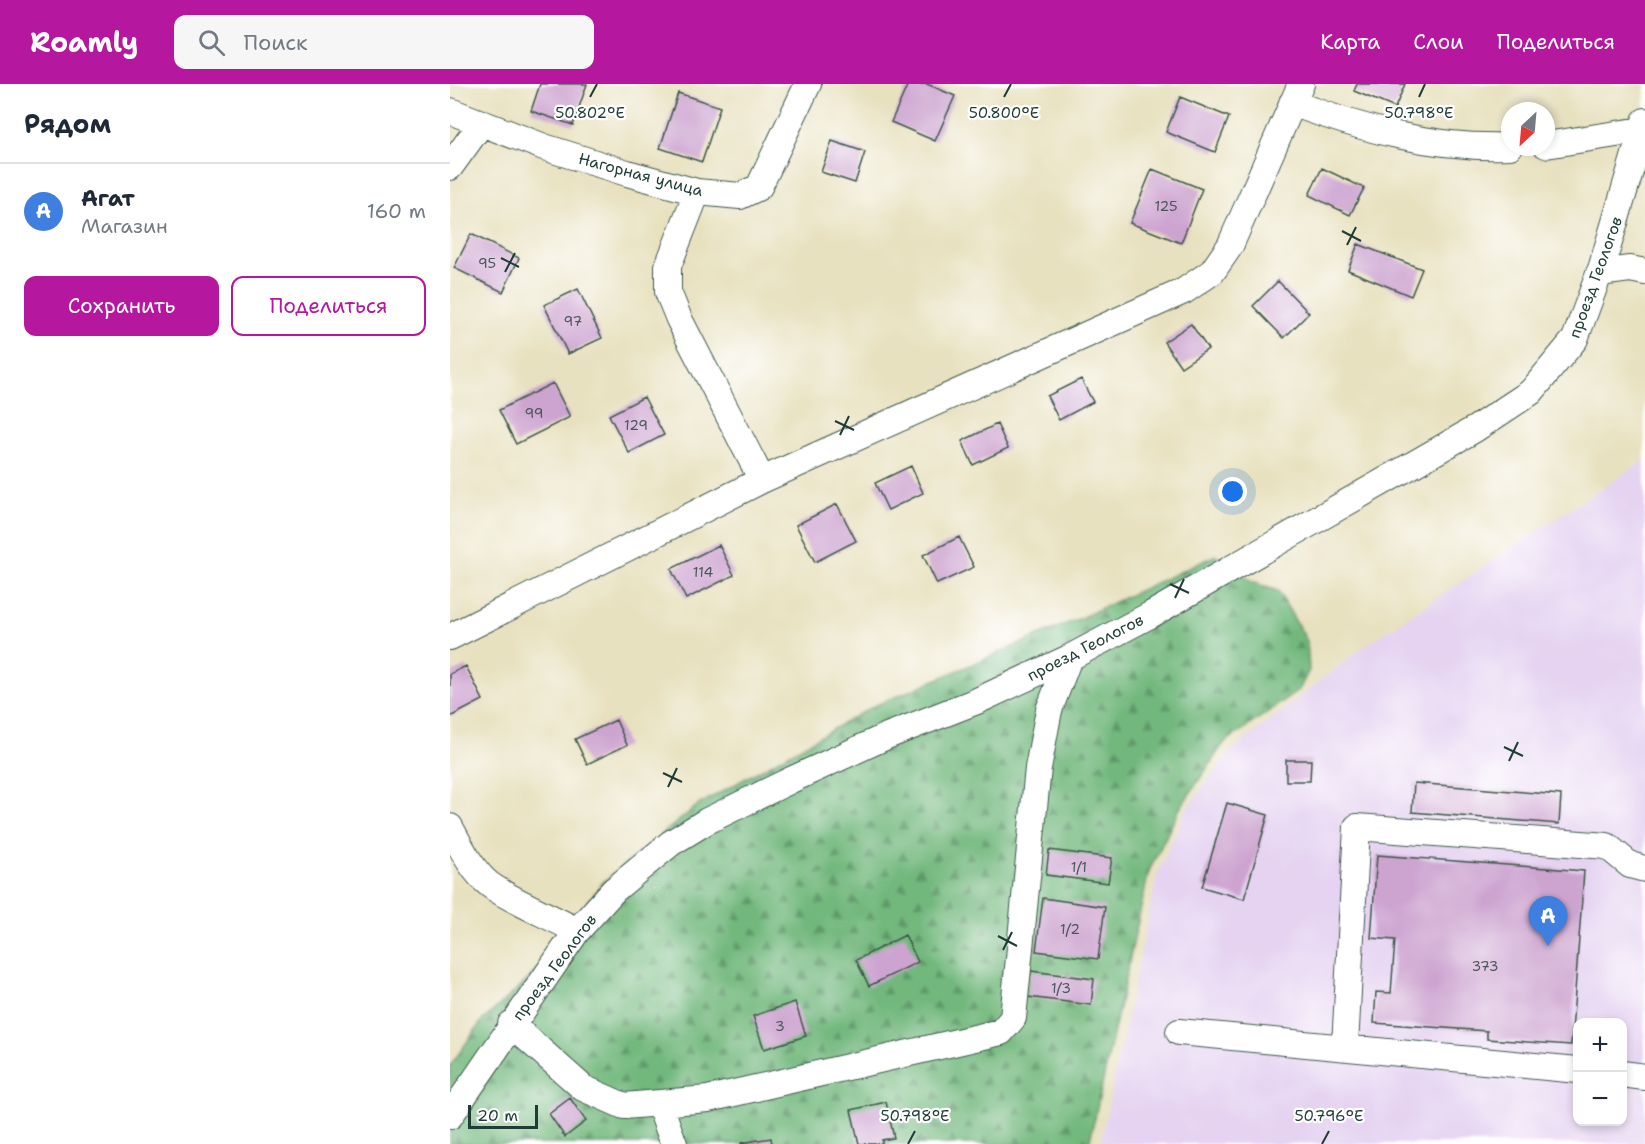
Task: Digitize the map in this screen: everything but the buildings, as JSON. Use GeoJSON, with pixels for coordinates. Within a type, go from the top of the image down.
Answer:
{"type":"FeatureCollection","features":[{"type":"Feature","properties":{"kind":"street","name":"Нагорная улица"},"geometry":{"type":"LineString","coordinates":[[450,111],[544,147],[697,192],[740,196],[759,187],[808,84]]}},
{"type":"Feature","properties":{"kind":"street"},"geometry":{"type":"LineString","coordinates":[[450,637],[762,480],[1184,291],[1212,272],[1230,246],[1296,94],[1347,123],[1410,139],[1501,146]]}},
{"type":"Feature","properties":{"kind":"street"},"geometry":{"type":"LineString","coordinates":[[450,167],[481,124]]}},
{"type":"Feature","properties":{"kind":"street"},"geometry":{"type":"LineString","coordinates":[[1555,143],[1644,125]]}},
{"type":"Feature","properties":{"kind":"street","name":"проезд Геологов"},"geometry":{"type":"LineString","coordinates":[[450,1116],[511,1024],[578,931],[614,890],[671,843],[707,821],[888,736],[977,701],[1069,658],[1152,614],[1464,435],[1531,392],[1575,339],[1599,273],[1644,125]]}},
{"type":"Feature","properties":{"kind":"street"},"geometry":{"type":"LineString","coordinates":[[697,192],[668,266],[668,292],[679,319],[762,480]]}},
{"type":"Feature","properties":{"kind":"street"},"geometry":{"type":"LineString","coordinates":[[1599,273],[1630,269],[1645,272]]}},
{"type":"Feature","properties":{"kind":"street"},"geometry":{"type":"LineString","coordinates":[[511,1024],[582,1088],[624,1106],[708,1100],[1001,1032],[1013,1018],[1038,768],[1049,710],[1069,658]]}},
{"type":"Feature","properties":{"kind":"street"},"geometry":{"type":"LineString","coordinates":[[450,827],[469,860],[489,884],[521,904],[578,931]]}},
{"type":"Feature","properties":{"kind":"street"},"geometry":{"type":"LineString","coordinates":[[1345,1046],[1357,827],[1607,846],[1630,865],[1645,869]]}},
{"type":"Feature","properties":{"kind":"street"},"geometry":{"type":"LineString","coordinates":[[1179,1032],[1573,1069]]}},
{"type":"Feature","properties":{"kind":"street"},"geometry":{"type":"LineString","coordinates":[[1627,1075],[1645,1077]]}},
{"type":"Feature","properties":{"kind":"street"},"geometry":{"type":"LineString","coordinates":[[659,1103],[674,1144]]}},
{"type":"Feature","properties":{"kind":"shaded area"},"geometry":{"type":"Polygon","coordinates":[[[1645,460],[1645,1144],[1100,1144],[1157,875],[1186,809],[1232,750],[1367,644],[1645,460]]]}},
{"type":"Feature","properties":{"kind":"green space"},"geometry":{"type":"Polygon","coordinates":[[[1216,555],[1252,582],[1278,591],[1307,641],[1309,670],[1299,690],[1224,743],[1180,808],[1149,871],[1089,1144],[450,1144],[450,1066],[482,1021],[530,978],[603,882],[698,805],[874,706],[1076,620],[1216,555]]]}},
{"type":"Feature","properties":{"kind":"place","name":"Агат"},"geometry":{"type":"Point","coordinates":[1548,946]}}]}
